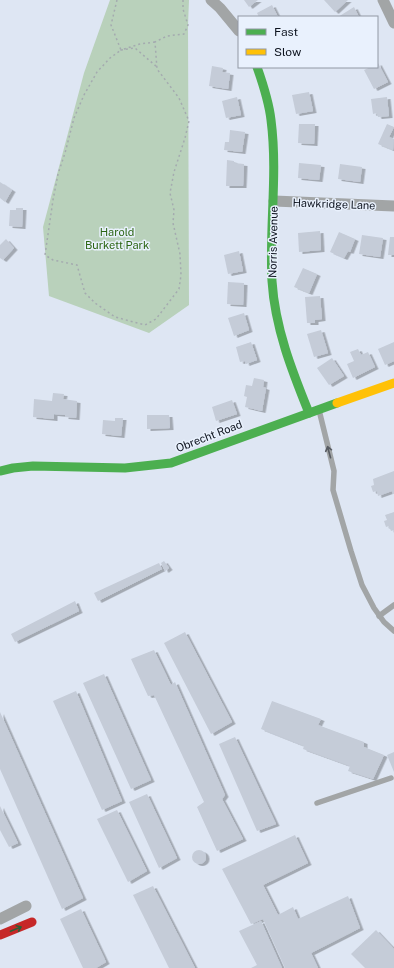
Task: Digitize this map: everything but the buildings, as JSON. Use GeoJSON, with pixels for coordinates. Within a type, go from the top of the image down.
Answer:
{"type":"FeatureCollection","features":[{"type":"Feature","properties":{"kind":"street"},"geometry":{"type":"LineString","coordinates":[[211,0],[220,8],[238,30]]}},
{"type":"Feature","properties":{"kind":"street"},"geometry":{"type":"LineString","coordinates":[[383,0],[394,23]]}},
{"type":"Feature","properties":{"kind":"street","name":"Norris Avenue"},"geometry":{"type":"LineString","coordinates":[[258,68],[270,105],[274,141],[272,249],[274,306],[293,374],[309,413]]}},
{"type":"Feature","properties":{"kind":"street","name":"Hawkridge Lane"},"geometry":{"type":"LineString","coordinates":[[274,201],[394,206]]}},
{"type":"Feature","properties":{"kind":"street","name":"Obrecht Road"},"geometry":{"type":"LineString","coordinates":[[0,471],[33,466],[125,468],[171,463],[394,383]]}},
{"type":"Feature","properties":{"kind":"street"},"geometry":{"type":"LineString","coordinates":[[0,918],[26,906]]}},
{"type":"Feature","properties":{"kind":"street"},"geometry":{"type":"LineString","coordinates":[[0,935],[32,922]]}},
{"type":"Feature","properties":{"kind":"lane"},"geometry":{"type":"LineString","coordinates":[[318,410],[334,471],[333,490],[347,540],[362,585],[379,616],[394,631]]}},
{"type":"Feature","properties":{"kind":"lane"},"geometry":{"type":"LineString","coordinates":[[379,616],[394,605]]}},
{"type":"Feature","properties":{"kind":"lane"},"geometry":{"type":"LineString","coordinates":[[317,803],[391,778]]}},
{"type":"Feature","properties":{"kind":"path"},"geometry":{"type":"LineString","coordinates":[[117,0],[111,25],[121,50]]}},
{"type":"Feature","properties":{"kind":"path"},"geometry":{"type":"LineString","coordinates":[[121,50],[135,48],[157,67],[163,78],[179,98],[189,121],[174,172],[170,194],[174,210],[174,223],[180,254],[181,275],[179,289],[156,319],[145,325],[115,317],[85,293],[77,265],[53,260],[45,255],[58,174],[74,118],[84,95],[97,72],[110,58],[121,50],[140,44],[155,42],[167,36],[184,34],[188,25],[183,9],[183,0]]}},
{"type":"Feature","properties":{"kind":"path"},"geometry":{"type":"LineString","coordinates":[[155,42],[157,67]]}},
{"type":"Feature","properties":{"kind":"green space","name":"Harold Burkett Park"},"geometry":{"type":"Polygon","coordinates":[[[110,0],[189,0],[189,305],[149,333],[49,296],[43,227],[84,73],[110,0]]]}},
{"type":"Feature","properties":{"kind":"traffic: fast"},"geometry":{"type":"LineString","coordinates":[[257,68],[264,86],[269,107],[273,140],[274,181],[271,261],[274,298],[285,349],[309,413]]}},
{"type":"Feature","properties":{"kind":"traffic: fast"},"geometry":{"type":"LineString","coordinates":[[0,471],[33,466],[125,468],[171,463],[337,403]]}},
{"type":"Feature","properties":{"kind":"traffic: slow"},"geometry":{"type":"LineString","coordinates":[[337,403],[394,383]]}},
{"type":"Feature","properties":{"kind":"traffic: jam"},"geometry":{"type":"LineString","coordinates":[[0,935],[32,922]]}}]}
